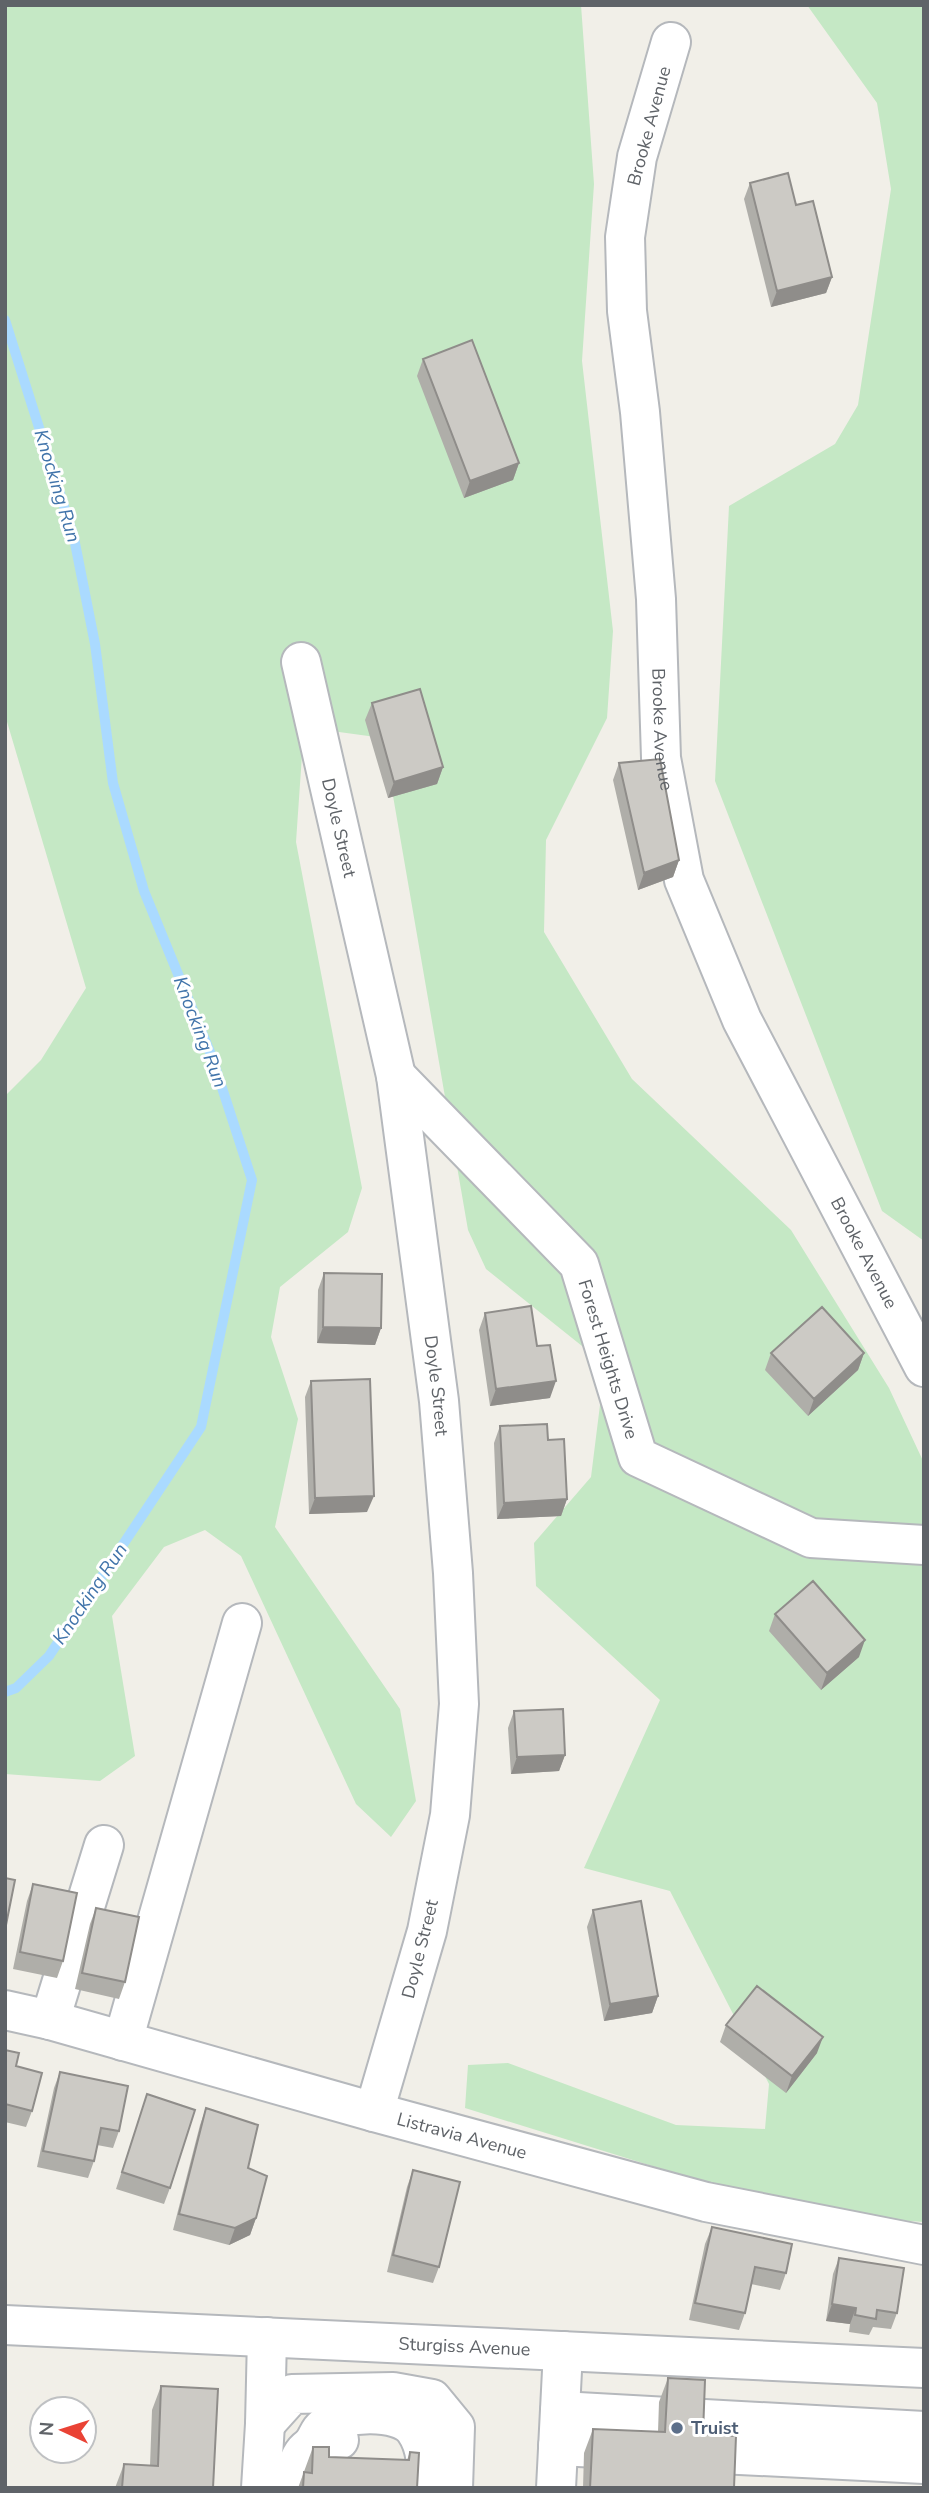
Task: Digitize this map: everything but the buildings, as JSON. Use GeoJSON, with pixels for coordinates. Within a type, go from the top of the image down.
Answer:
{"type":"FeatureCollection","features":[{"type":"Feature","properties":{"kind":"street","name":"Brooke Avenue"},"geometry":{"type":"LineString","coordinates":[[671,42],[638,157],[625,237],[627,311],[640,412],[656,599],[661,758],[684,880],[742,1020],[924,1367]]}},
{"type":"Feature","properties":{"kind":"street","name":"Doyle Street"},"geometry":{"type":"LineString","coordinates":[[301,662],[396,1076],[439,1401],[453,1573],[458,1704],[450,1815],[427,1931],[374,2112]]}},
{"type":"Feature","properties":{"kind":"street","name":"Forest Heights Drive"},"geometry":{"type":"LineString","coordinates":[[396,1076],[579,1264],[638,1457],[811,1538],[924,1545]]}},
{"type":"Feature","properties":{"kind":"street"},"geometry":{"type":"LineString","coordinates":[[123,2041],[243,1623]]}},
{"type":"Feature","properties":{"kind":"street"},"geometry":{"type":"LineString","coordinates":[[50,2020],[104,1845]]}},
{"type":"Feature","properties":{"kind":"street","name":"Listravia Avenue"},"geometry":{"type":"LineString","coordinates":[[5,2010],[50,2020],[706,2202],[924,2245]]}},
{"type":"Feature","properties":{"kind":"street","name":"Sturgiss Avenue"},"geometry":{"type":"LineString","coordinates":[[5,2325],[924,2368]]}},
{"type":"Feature","properties":{"kind":"street"},"geometry":{"type":"LineString","coordinates":[[261,2488],[267,2337]]}},
{"type":"Feature","properties":{"kind":"street"},"geometry":{"type":"LineString","coordinates":[[442,2412],[446,2346]]}},
{"type":"Feature","properties":{"kind":"street"},"geometry":{"type":"LineString","coordinates":[[556,2488],[563,2351]]}},
{"type":"Feature","properties":{"kind":"street"},"geometry":{"type":"LineString","coordinates":[[265,2424],[292,2394],[393,2392],[432,2399],[455,2427],[453,2488]]}},
{"type":"Feature","properties":{"kind":"street"},"geometry":{"type":"LineString","coordinates":[[560,2420],[924,2412]]}},
{"type":"Feature","properties":{"kind":"street"},"geometry":{"type":"LineString","coordinates":[[294,2488],[302,2455],[323,2428],[346,2416],[396,2417],[414,2428],[426,2474]]}},
{"type":"Feature","properties":{"kind":"street"},"geometry":{"type":"LineString","coordinates":[[560,2420],[924,2431]]}},
{"type":"Feature","properties":{"kind":"street"},"geometry":{"type":"LineString","coordinates":[[560,2420],[924,2449]]}},
{"type":"Feature","properties":{"kind":"street"},"geometry":{"type":"LineString","coordinates":[[560,2420],[924,2464]]}},
{"type":"Feature","properties":{"kind":"green space"},"geometry":{"type":"Polygon","coordinates":[[[5,5],[581,5],[594,184],[582,361],[613,631],[607,718],[546,840],[544,932],[632,1079],[791,1230],[889,1388],[924,1463],[924,2222],[807,2214],[465,2108],[468,2065],[508,2063],[676,2125],[765,2129],[769,2084],[670,1891],[584,1868],[660,1700],[536,1586],[534,1543],[591,1477],[601,1397],[592,1354],[486,1269],[468,1230],[383,738],[339,732],[302,755],[296,842],[362,1188],[348,1232],[280,1287],[271,1337],[298,1419],[275,1527],[400,1709],[416,1801],[391,1837],[356,1804],[241,1556],[205,1530],[164,1547],[112,1616],[135,1756],[100,1781],[5,1774],[5,1096],[41,1060],[86,988],[5,715],[5,5]]]}},
{"type":"Feature","properties":{"kind":"green space"},"geometry":{"type":"Polygon","coordinates":[[[807,5],[924,5],[924,1241],[882,1211],[715,781],[729,506],[835,444],[858,405],[891,189],[877,103],[807,5]]]}},
{"type":"Feature","properties":{"kind":"waterway","name":"Knocking Run"},"geometry":{"type":"LineString","coordinates":[[5,320],[74,538],[95,644],[113,783],[144,891],[212,1057],[252,1180],[201,1427],[49,1656],[16,1688],[5,1692]]}},
{"type":"Feature","properties":{"kind":"place","name":"Truist"},"geometry":{"type":"Point","coordinates":[677,2428]}}]}
